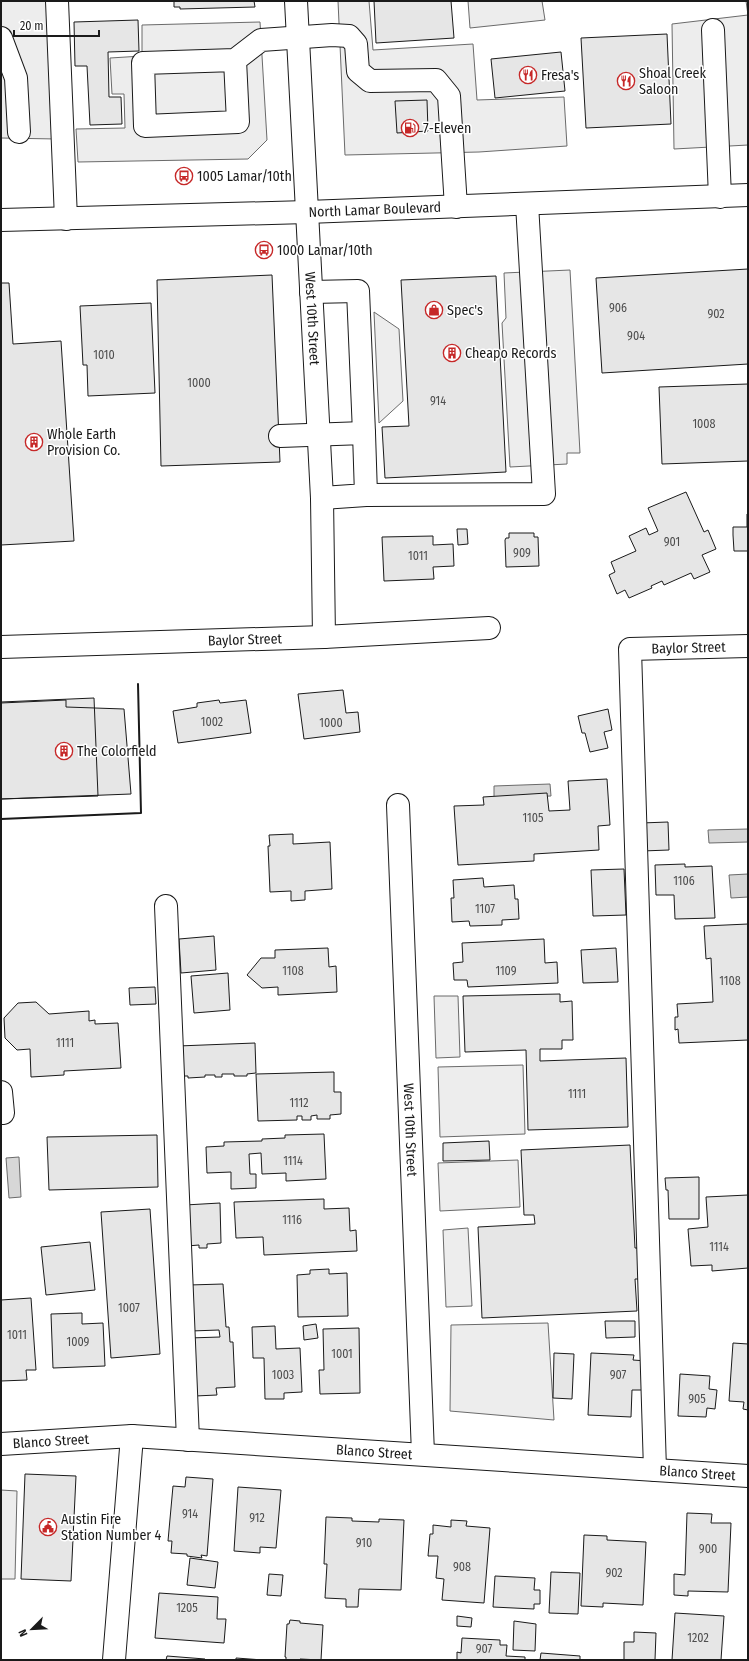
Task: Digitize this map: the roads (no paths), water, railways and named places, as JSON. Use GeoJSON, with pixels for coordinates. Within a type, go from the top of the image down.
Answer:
{"type":"FeatureCollection","features":[{"type":"Feature","properties":{"kind":"street"},"geometry":{"type":"LineString","coordinates":[[58,1],[66,219]]}},
{"type":"Feature","properties":{"kind":"street","name":"West 10th Street"},"geometry":{"type":"LineString","coordinates":[[296,1],[322,498],[324,637]]}},
{"type":"Feature","properties":{"kind":"street"},"geometry":{"type":"LineString","coordinates":[[713,30],[720,196]]}},
{"type":"Feature","properties":{"kind":"street"},"geometry":{"type":"LineString","coordinates":[[235,60],[238,122],[145,126],[143,63],[235,60],[261,40],[349,36],[356,44],[358,71],[370,81],[436,80],[449,96],[456,206]]}},
{"type":"Feature","properties":{"kind":"street"},"geometry":{"type":"LineString","coordinates":[[1,38],[16,78],[19,132]]}},
{"type":"Feature","properties":{"kind":"street","name":"North Lamar Boulevard"},"geometry":{"type":"LineString","coordinates":[[1,220],[307,212],[748,195]]}},
{"type":"Feature","properties":{"kind":"street"},"geometry":{"type":"LineString","coordinates":[[322,498],[366,495],[544,494],[527,204]]}},
{"type":"Feature","properties":{"kind":"street"},"geometry":{"type":"LineString","coordinates":[[311,292],[358,291],[366,495]]}},
{"type":"Feature","properties":{"kind":"street"},"geometry":{"type":"LineString","coordinates":[[280,436],[364,433]]}},
{"type":"Feature","properties":{"kind":"street","name":"Baylor Street"},"geometry":{"type":"LineString","coordinates":[[1,647],[324,637],[489,628]]}},
{"type":"Feature","properties":{"kind":"street","name":"Baylor Street"},"geometry":{"type":"LineString","coordinates":[[655,1470],[630,649],[748,646]]}},
{"type":"Feature","properties":{"kind":"street","name":"West 10th Street"},"geometry":{"type":"LineString","coordinates":[[398,805],[423,1454]]}},
{"type":"Feature","properties":{"kind":"street"},"geometry":{"type":"LineString","coordinates":[[166,906],[188,1440]]}},
{"type":"Feature","properties":{"kind":"street"},"geometry":{"type":"LineString","coordinates":[[1,1092],[3,1112],[1,1113]]}},
{"type":"Feature","properties":{"kind":"street"},"geometry":{"type":"LineString","coordinates":[[114,1660],[132,1436]]}},
{"type":"Feature","properties":{"kind":"street","name":"Blanco Street"},"geometry":{"type":"LineString","coordinates":[[1,1444],[132,1436],[748,1476]]}},
{"type":"Feature","properties":{"kind":"place","name":"Fresa's"},"geometry":{"type":"Point","coordinates":[528,75]}},
{"type":"Feature","properties":{"kind":"place","name":"Shoal Creek Saloon"},"geometry":{"type":"Point","coordinates":[626,81]}},
{"type":"Feature","properties":{"kind":"place","name":"7-Eleven"},"geometry":{"type":"Point","coordinates":[410,128]}},
{"type":"Feature","properties":{"kind":"place","name":"1005 Lamar/10th"},"geometry":{"type":"Point","coordinates":[184,176]}},
{"type":"Feature","properties":{"kind":"place","name":"1000 Lamar/10th"},"geometry":{"type":"Point","coordinates":[264,250]}},
{"type":"Feature","properties":{"kind":"place","name":"Spec's"},"geometry":{"type":"Point","coordinates":[434,310]}},
{"type":"Feature","properties":{"kind":"place","name":"Cheapo Records"},"geometry":{"type":"Point","coordinates":[452,353]}},
{"type":"Feature","properties":{"kind":"place","name":"Whole Earth Provision Co."},"geometry":{"type":"Point","coordinates":[34,442]}},
{"type":"Feature","properties":{"kind":"place","name":"The Colorfield"},"geometry":{"type":"Point","coordinates":[64,751]}},
{"type":"Feature","properties":{"kind":"place","name":"Austin Fire Station Number 4"},"geometry":{"type":"Point","coordinates":[48,1527]}}]}
